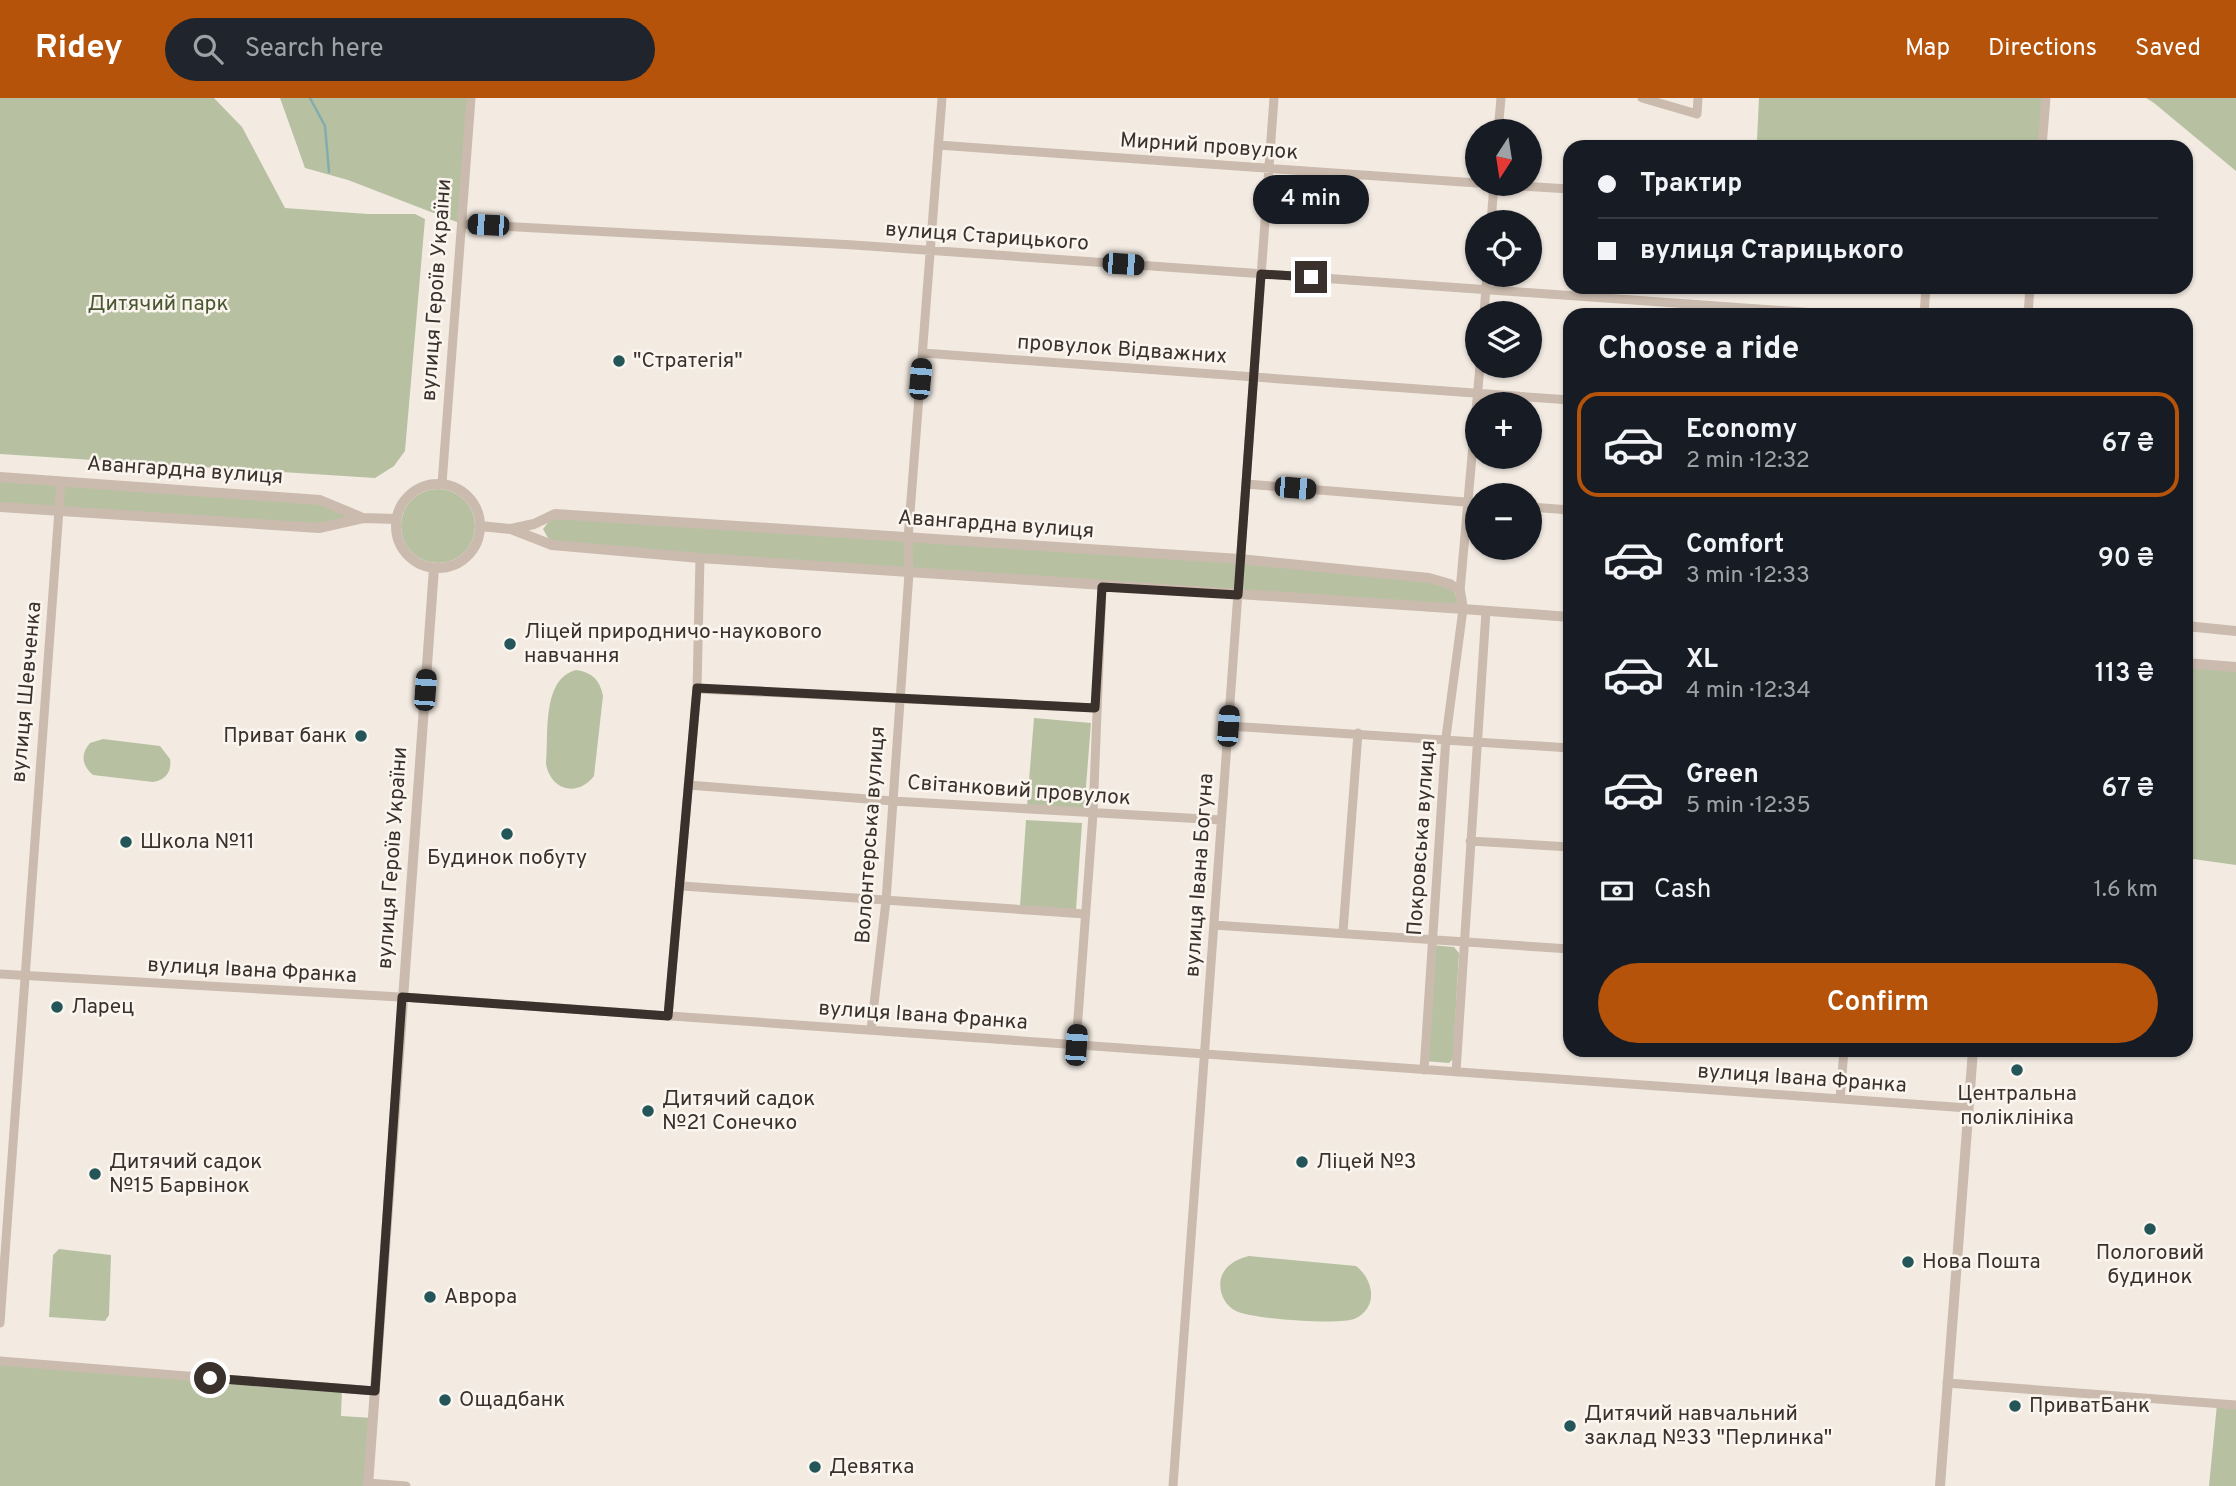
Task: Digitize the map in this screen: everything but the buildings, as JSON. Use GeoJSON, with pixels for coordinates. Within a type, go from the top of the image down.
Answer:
{"type":"FeatureCollection","features":[{"type":"Feature","properties":{"kind":"street","name":"вулиця Героїв України"},"geometry":{"type":"LineString","coordinates":[[442,484],[471,98]]}},
{"type":"Feature","properties":{"kind":"street","name":"Волонтерська вулиця"},"geometry":{"type":"LineString","coordinates":[[871,1030],[886,901],[898,698],[909,573],[908,539],[942,98]]}},
{"type":"Feature","properties":{"kind":"street","name":"вулиця Івана Богуна"},"geometry":{"type":"LineString","coordinates":[[1173,1486],[1274,98]]}},
{"type":"Feature","properties":{"kind":"street"},"geometry":{"type":"LineString","coordinates":[[1500,119],[1501,98]]}},
{"type":"Feature","properties":{"kind":"street"},"geometry":{"type":"LineString","coordinates":[[1642,98],[1697,114],[1698,98]]}},
{"type":"Feature","properties":{"kind":"street"},"geometry":{"type":"LineString","coordinates":[[2043,140],[2046,98]]}},
{"type":"Feature","properties":{"kind":"street","name":"Мирний провулок"},"geometry":{"type":"LineString","coordinates":[[938,145],[1465,182]]}},
{"type":"Feature","properties":{"kind":"street"},"geometry":{"type":"LineString","coordinates":[[1542,187],[1563,189]]}},
{"type":"Feature","properties":{"kind":"street","name":"вулиця Старицького"},"geometry":{"type":"LineString","coordinates":[[462,224],[930,251],[1744,308]]}},
{"type":"Feature","properties":{"kind":"street"},"geometry":{"type":"LineString","coordinates":[[1485,301],[1486,287]]}},
{"type":"Feature","properties":{"kind":"street","name":"провулок Відважних"},"geometry":{"type":"LineString","coordinates":[[923,353],[1465,393]]}},
{"type":"Feature","properties":{"kind":"street","name":"провулок Відважних"},"geometry":{"type":"LineString","coordinates":[[1542,398],[1563,400]]}},
{"type":"Feature","properties":{"kind":"street","name":"Авангардна вулиця"},"geometry":{"type":"LineString","coordinates":[[0,477],[320,500],[363,517]]}},
{"type":"Feature","properties":{"kind":"street","name":"вулиця Шевченка"},"geometry":{"type":"LineString","coordinates":[[0,1323],[23,975],[61,482]]}},
{"type":"Feature","properties":{"kind":"street"},"geometry":{"type":"LineString","coordinates":[[442,484],[461,491],[469,498],[479,516],[480,526],[476,545],[463,560],[434,568],[416,562],[402,548],[396,519],[404,500],[412,493],[430,485],[442,484]]}},
{"type":"Feature","properties":{"kind":"street"},"geometry":{"type":"LineString","coordinates":[[1246,485],[1465,502]]}},
{"type":"Feature","properties":{"kind":"street","name":"Авангардна вулиця"},"geometry":{"type":"LineString","coordinates":[[0,506],[319,528],[363,517],[396,519]]}},
{"type":"Feature","properties":{"kind":"street"},"geometry":{"type":"LineString","coordinates":[[1542,508],[1563,509]]}},
{"type":"Feature","properties":{"kind":"street","name":"Авангардна вулиця"},"geometry":{"type":"LineString","coordinates":[[511,529],[534,524],[555,514],[1240,559],[1406,574],[1450,584],[1460,591]]}},
{"type":"Feature","properties":{"kind":"street","name":"Авангардна вулиця"},"geometry":{"type":"LineString","coordinates":[[480,526],[511,529],[552,545],[700,558],[1563,616]]}},
{"type":"Feature","properties":{"kind":"street"},"geometry":{"type":"LineString","coordinates":[[1463,609],[1460,591],[1465,557]]}},
{"type":"Feature","properties":{"kind":"street"},"geometry":{"type":"LineString","coordinates":[[668,1016],[682,886],[697,688],[700,558]]}},
{"type":"Feature","properties":{"kind":"street","name":"вулиця Героїв України"},"geometry":{"type":"LineString","coordinates":[[368,1485],[434,568]]}},
{"type":"Feature","properties":{"kind":"street"},"geometry":{"type":"LineString","coordinates":[[1076,1045],[1093,814],[1095,708],[1102,587]]}},
{"type":"Feature","properties":{"kind":"street","name":"Покровська вулиця"},"geometry":{"type":"LineString","coordinates":[[1424,1070],[1446,737],[1463,609]]}},
{"type":"Feature","properties":{"kind":"street"},"geometry":{"type":"LineString","coordinates":[[1456,1072],[1475,741],[1486,611]]}},
{"type":"Feature","properties":{"kind":"street"},"geometry":{"type":"LineString","coordinates":[[2193,627],[2236,631]]}},
{"type":"Feature","properties":{"kind":"street"},"geometry":{"type":"LineString","coordinates":[[2193,664],[2236,667]]}},
{"type":"Feature","properties":{"kind":"street"},"geometry":{"type":"LineString","coordinates":[[697,688],[1095,708]]}},
{"type":"Feature","properties":{"kind":"street"},"geometry":{"type":"LineString","coordinates":[[1228,726],[1446,737],[1563,747]]}},
{"type":"Feature","properties":{"kind":"street"},"geometry":{"type":"LineString","coordinates":[[1343,932],[1358,733]]}},
{"type":"Feature","properties":{"kind":"street","name":"Світанковий провулок"},"geometry":{"type":"LineString","coordinates":[[688,785],[893,801],[1221,821]]}},
{"type":"Feature","properties":{"kind":"street"},"geometry":{"type":"LineString","coordinates":[[1470,841],[1563,847]]}},
{"type":"Feature","properties":{"kind":"street"},"geometry":{"type":"LineString","coordinates":[[682,886],[1085,914]]}},
{"type":"Feature","properties":{"kind":"street"},"geometry":{"type":"LineString","coordinates":[[1214,925],[1563,948]]}},
{"type":"Feature","properties":{"kind":"street","name":"вулиця Івана Франка"},"geometry":{"type":"LineString","coordinates":[[0,974],[402,997],[1968,1108]]}},
{"type":"Feature","properties":{"kind":"street"},"geometry":{"type":"LineString","coordinates":[[1840,1099],[1843,1057]]}},
{"type":"Feature","properties":{"kind":"street"},"geometry":{"type":"LineString","coordinates":[[1940,1486],[1972,1057]]}},
{"type":"Feature","properties":{"kind":"street"},"geometry":{"type":"LineString","coordinates":[[0,1362],[375,1391]]}},
{"type":"Feature","properties":{"kind":"street"},"geometry":{"type":"LineString","coordinates":[[1947,1382],[2236,1405]]}},
{"type":"Feature","properties":{"kind":"street"},"geometry":{"type":"LineString","coordinates":[[368,1485],[406,1486]]}},
{"type":"Feature","properties":{"kind":"green space","name":"Дитячий парк"},"geometry":{"type":"Polygon","coordinates":[[[0,98],[214,98],[242,127],[285,208],[368,214],[415,214],[425,219],[405,451],[394,466],[375,478],[0,454],[0,98]]]}},
{"type":"Feature","properties":{"kind":"green space"},"geometry":{"type":"Polygon","coordinates":[[[280,98],[471,98],[462,224],[348,180],[305,168],[280,98]]]}},
{"type":"Feature","properties":{"kind":"green space"},"geometry":{"type":"Polygon","coordinates":[[[1759,98],[2043,98],[2040,140],[1757,140],[1759,98]]]}},
{"type":"Feature","properties":{"kind":"green space"},"geometry":{"type":"Polygon","coordinates":[[[2146,98],[2236,98],[2236,171],[2154,103],[2146,98]]]}},
{"type":"Feature","properties":{"kind":"green space"},"geometry":{"type":"Polygon","coordinates":[[[0,477],[320,500],[363,518],[328,527],[0,506],[0,477]]]}},
{"type":"Feature","properties":{"kind":"green space"},"geometry":{"type":"Polygon","coordinates":[[[438,489],[452,492],[464,500],[472,512],[475,526],[472,540],[464,552],[452,560],[438,563],[424,560],[412,552],[404,540],[401,526],[404,512],[412,500],[424,492],[438,489]]]}},
{"type":"Feature","properties":{"kind":"green space"},"geometry":{"type":"Polygon","coordinates":[[[555,514],[1240,559],[1450,584],[1463,609],[552,545],[543,529],[555,514]]]}},
{"type":"Feature","properties":{"kind":"green space"},"geometry":{"type":"Polygon","coordinates":[[[2193,666],[2236,669],[2236,865],[2193,859],[2193,666]]]}},
{"type":"Feature","properties":{"kind":"green space"},"geometry":{"type":"Polygon","coordinates":[[[576,670],[594,678],[600,685],[603,696],[594,776],[588,783],[573,789],[553,780],[546,764],[552,696],[565,675],[576,670]]]}},
{"type":"Feature","properties":{"kind":"green space"},"geometry":{"type":"Polygon","coordinates":[[[1034,718],[1091,723],[1084,812],[1027,806],[1034,718]]]}},
{"type":"Feature","properties":{"kind":"green space"},"geometry":{"type":"Polygon","coordinates":[[[103,739],[160,746],[170,759],[169,771],[165,777],[153,782],[93,775],[85,764],[85,751],[90,743],[103,739]]]}},
{"type":"Feature","properties":{"kind":"green space"},"geometry":{"type":"Polygon","coordinates":[[[1026,820],[1082,823],[1076,910],[1020,906],[1026,820]]]}},
{"type":"Feature","properties":{"kind":"green space"},"geometry":{"type":"Polygon","coordinates":[[[1431,945],[1454,947],[1459,953],[1453,1059],[1449,1063],[1424,1061],[1431,945]]]}},
{"type":"Feature","properties":{"kind":"green space"},"geometry":{"type":"Polygon","coordinates":[[[59,1249],[111,1255],[109,1315],[105,1321],[49,1317],[53,1255],[59,1249]]]}},
{"type":"Feature","properties":{"kind":"green space"},"geometry":{"type":"Polygon","coordinates":[[[1249,1256],[1356,1266],[1370,1286],[1370,1301],[1362,1314],[1345,1321],[1276,1319],[1236,1311],[1223,1297],[1221,1278],[1232,1263],[1249,1256]]]}},
{"type":"Feature","properties":{"kind":"green space"},"geometry":{"type":"Polygon","coordinates":[[[0,1362],[342,1388],[341,1416],[373,1418],[368,1486],[0,1486],[0,1362]]]}},
{"type":"Feature","properties":{"kind":"green space"},"geometry":{"type":"Polygon","coordinates":[[[2217,1404],[2236,1405],[2236,1486],[2209,1486],[2217,1404]]]}},
{"type":"Feature","properties":{"kind":"waterway"},"geometry":{"type":"LineString","coordinates":[[310,98],[325,126],[329,172]]}},
{"type":"Feature","properties":{"kind":"place","name":"\"Стратегія\""},"geometry":{"type":"Point","coordinates":[619,361]}},
{"type":"Feature","properties":{"kind":"place","name":"Ліцей природничо-наукового навчання"},"geometry":{"type":"Point","coordinates":[510,644]}},
{"type":"Feature","properties":{"kind":"place","name":"Приват банк"},"geometry":{"type":"Point","coordinates":[361,736]}},
{"type":"Feature","properties":{"kind":"place","name":"Будинок побуту"},"geometry":{"type":"Point","coordinates":[507,834]}},
{"type":"Feature","properties":{"kind":"place","name":"Школа №11"},"geometry":{"type":"Point","coordinates":[126,842]}},
{"type":"Feature","properties":{"kind":"place","name":"Ларец"},"geometry":{"type":"Point","coordinates":[57,1007]}},
{"type":"Feature","properties":{"kind":"place","name":"Центральна поліклініка"},"geometry":{"type":"Point","coordinates":[2017,1070]}},
{"type":"Feature","properties":{"kind":"place","name":"Дитячий садок №21 Сонечко"},"geometry":{"type":"Point","coordinates":[648,1111]}},
{"type":"Feature","properties":{"kind":"place","name":"Ліцей №3"},"geometry":{"type":"Point","coordinates":[1302,1162]}},
{"type":"Feature","properties":{"kind":"place","name":"Дитячий садок №15 Барвінок"},"geometry":{"type":"Point","coordinates":[95,1174]}},
{"type":"Feature","properties":{"kind":"place","name":"Пологовий будинок"},"geometry":{"type":"Point","coordinates":[2150,1229]}},
{"type":"Feature","properties":{"kind":"place","name":"Нова Пошта"},"geometry":{"type":"Point","coordinates":[1908,1262]}},
{"type":"Feature","properties":{"kind":"place","name":"Аврора"},"geometry":{"type":"Point","coordinates":[430,1297]}},
{"type":"Feature","properties":{"kind":"place","name":"Ощадбанк"},"geometry":{"type":"Point","coordinates":[445,1400]}},
{"type":"Feature","properties":{"kind":"place","name":"ПриватБанк"},"geometry":{"type":"Point","coordinates":[2015,1406]}},
{"type":"Feature","properties":{"kind":"place","name":"Дитячий навчальний заклад №33 \"Перлинка\""},"geometry":{"type":"Point","coordinates":[1570,1426]}},
{"type":"Feature","properties":{"kind":"place","name":"Девятка"},"geometry":{"type":"Point","coordinates":[815,1467]}},
{"type":"Feature","properties":{"kind":"route"},"geometry":{"type":"LineString","coordinates":[[210,1378],[375,1391],[402,997],[668,1016],[682,886],[697,688],[1095,708],[1102,587],[1238,595],[1261,274],[1311,277]]}}]}
